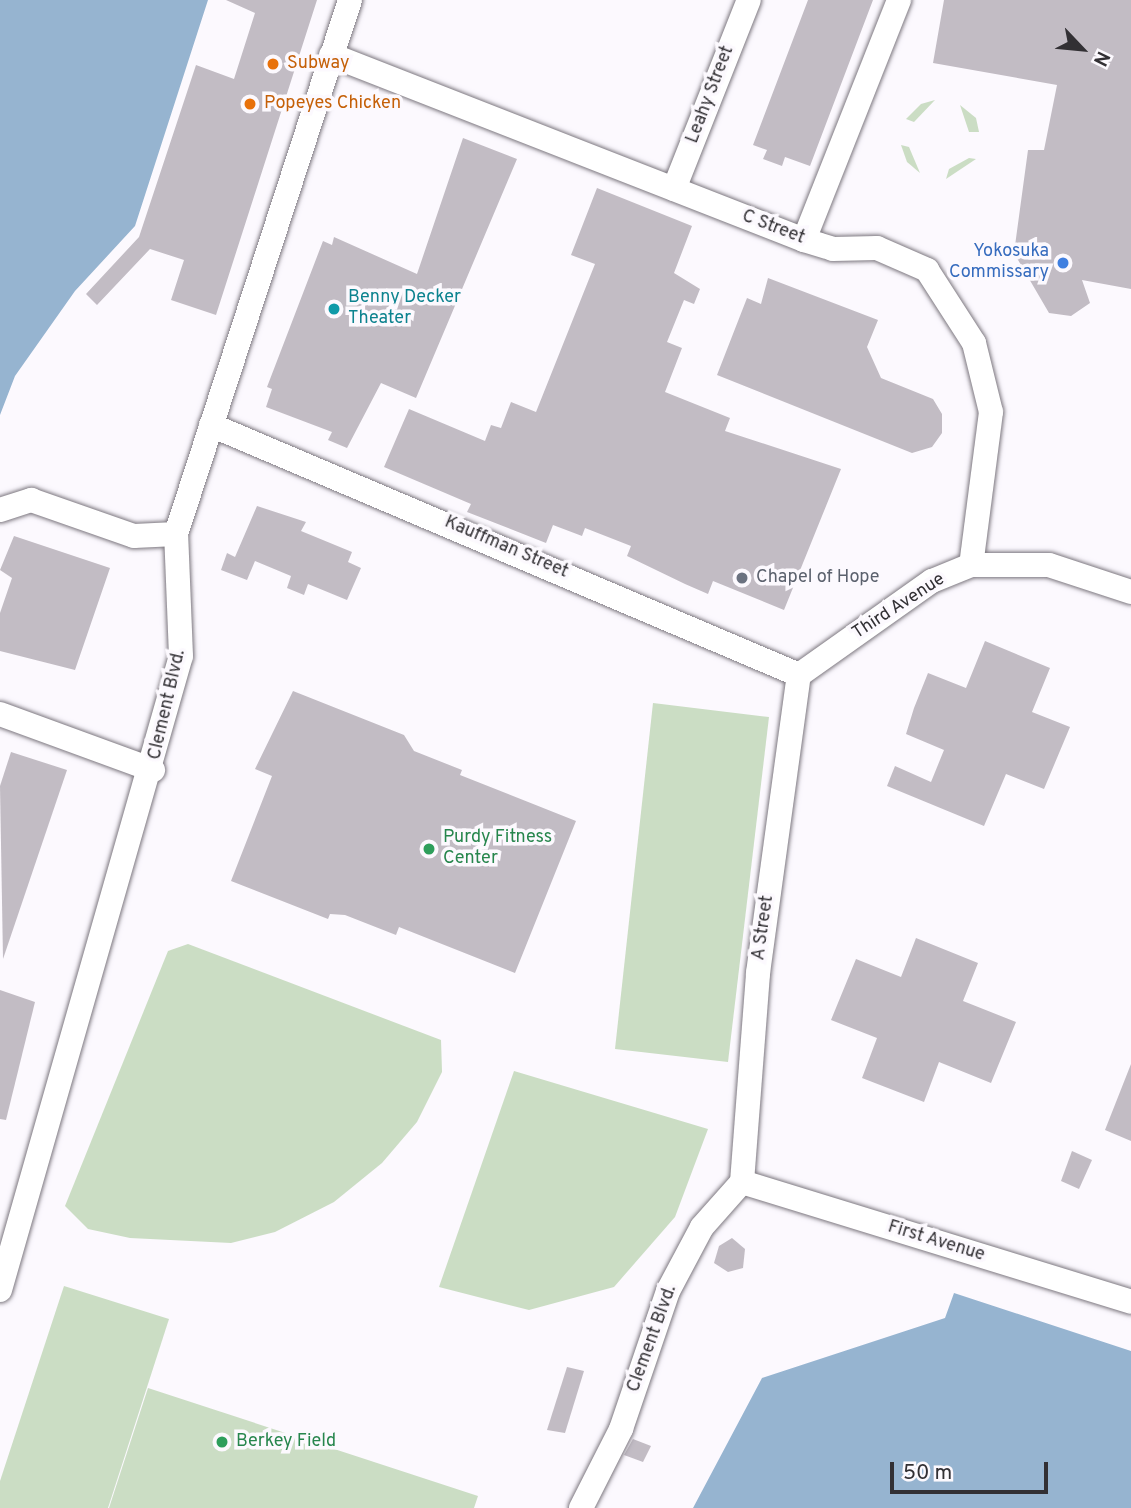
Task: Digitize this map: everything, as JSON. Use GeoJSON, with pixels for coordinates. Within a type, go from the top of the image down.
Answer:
{"type":"FeatureCollection","features":[{"type":"Feature","properties":{"kind":"street","name":"Clement Blvd."},"geometry":{"type":"LineString","coordinates":[[0,1290],[111,888],[153,769],[181,656],[176,534],[350,0]]}},
{"type":"Feature","properties":{"kind":"street","name":"Leahy Street"},"geometry":{"type":"LineString","coordinates":[[674,189],[748,0]]}},
{"type":"Feature","properties":{"kind":"street"},"geometry":{"type":"LineString","coordinates":[[804,240],[898,0]]}},
{"type":"Feature","properties":{"kind":"street","name":"C Street"},"geometry":{"type":"LineString","coordinates":[[331,55],[804,240],[833,249],[877,248],[926,270],[974,343],[991,412],[971,565]]}},
{"type":"Feature","properties":{"kind":"street","name":"Kauffman Street"},"geometry":{"type":"LineString","coordinates":[[211,425],[799,675]]}},
{"type":"Feature","properties":{"kind":"street"},"geometry":{"type":"LineString","coordinates":[[0,510],[30,500],[134,536],[176,534]]}},
{"type":"Feature","properties":{"kind":"street","name":"Third Avenue"},"geometry":{"type":"LineString","coordinates":[[799,675],[932,581],[971,565],[1049,565],[1131,592]]}},
{"type":"Feature","properties":{"kind":"street","name":"A Street"},"geometry":{"type":"LineString","coordinates":[[742,1182],[758,973],[799,675]]}},
{"type":"Feature","properties":{"kind":"street"},"geometry":{"type":"LineString","coordinates":[[0,714],[153,769]]}},
{"type":"Feature","properties":{"kind":"street","name":"Clement Blvd."},"geometry":{"type":"LineString","coordinates":[[581,1508],[621,1429],[668,1292],[706,1220],[742,1182]]}},
{"type":"Feature","properties":{"kind":"street","name":"First Avenue"},"geometry":{"type":"LineString","coordinates":[[742,1182],[1131,1302]]}},
{"type":"Feature","properties":{"kind":"green space"},"geometry":{"type":"Polygon","coordinates":[[[935,100],[914,122],[906,119],[921,104],[935,100]]]}},
{"type":"Feature","properties":{"kind":"green space"},"geometry":{"type":"Polygon","coordinates":[[[960,105],[976,118],[979,132],[969,132],[960,105]]]}},
{"type":"Feature","properties":{"kind":"green space"},"geometry":{"type":"Polygon","coordinates":[[[901,145],[909,147],[920,173],[907,162],[901,145]]]}},
{"type":"Feature","properties":{"kind":"green space"},"geometry":{"type":"Polygon","coordinates":[[[969,158],[976,159],[946,179],[949,169],[969,158]]]}},
{"type":"Feature","properties":{"kind":"green space"},"geometry":{"type":"Polygon","coordinates":[[[653,703],[769,717],[728,1062],[615,1049],[653,703]]]}},
{"type":"Feature","properties":{"kind":"green space"},"geometry":{"type":"Polygon","coordinates":[[[188,944],[441,1040],[442,1072],[417,1122],[382,1163],[334,1202],[275,1232],[231,1243],[130,1238],[88,1229],[65,1206],[168,951],[188,944]]]}},
{"type":"Feature","properties":{"kind":"green space"},"geometry":{"type":"Polygon","coordinates":[[[514,1071],[708,1129],[675,1217],[614,1287],[529,1310],[439,1287],[514,1071]]]}},
{"type":"Feature","properties":{"kind":"green space"},"geometry":{"type":"Polygon","coordinates":[[[64,1286],[169,1319],[108,1508],[0,1508],[0,1481],[64,1286]]]}},
{"type":"Feature","properties":{"kind":"green space","name":"Berkey Field"},"geometry":{"type":"Polygon","coordinates":[[[148,1388],[478,1496],[474,1508],[109,1508],[148,1388]]]}},
{"type":"Feature","properties":{"kind":"water"},"geometry":{"type":"Polygon","coordinates":[[[0,0],[208,0],[135,226],[75,291],[15,376],[0,415],[0,0]]]}},
{"type":"Feature","properties":{"kind":"water"},"geometry":{"type":"Polygon","coordinates":[[[954,1293],[1131,1351],[1131,1508],[693,1508],[762,1378],[945,1318],[954,1293]]]}},
{"type":"Feature","properties":{"kind":"building"},"geometry":{"type":"Polygon","coordinates":[[[226,0],[317,0],[216,315],[171,300],[184,260],[150,249],[97,305],[86,294],[139,237],[196,65],[234,79],[255,13],[226,0]]]}},
{"type":"Feature","properties":{"kind":"building"},"geometry":{"type":"Polygon","coordinates":[[[808,0],[873,0],[810,166],[785,157],[782,166],[763,159],[767,150],[753,145],[808,0]]]}},
{"type":"Feature","properties":{"kind":"building"},"geometry":{"type":"Polygon","coordinates":[[[944,0],[1131,0],[1131,289],[1082,280],[1090,303],[1071,316],[1049,313],[1014,253],[1028,150],[1044,150],[1057,85],[933,63],[944,0]]]}},
{"type":"Feature","properties":{"kind":"building"},"geometry":{"type":"Polygon","coordinates":[[[463,138],[517,159],[416,398],[381,383],[347,448],[328,440],[332,432],[266,407],[272,389],[267,387],[323,241],[332,245],[334,237],[417,274],[463,138]]]}},
{"type":"Feature","properties":{"kind":"building"},"geometry":{"type":"Polygon","coordinates":[[[597,188],[692,226],[674,273],[700,289],[694,304],[684,300],[667,342],[682,348],[665,392],[730,418],[725,431],[841,469],[784,610],[713,581],[708,594],[627,556],[631,546],[585,528],[582,536],[553,525],[546,543],[467,512],[471,504],[384,467],[409,409],[485,441],[491,425],[501,428],[511,402],[536,412],[595,264],[571,255],[597,188]]]}},
{"type":"Feature","properties":{"kind":"building"},"geometry":{"type":"Polygon","coordinates":[[[768,278],[878,320],[867,347],[881,378],[933,399],[942,414],[942,433],[932,447],[912,453],[717,375],[747,298],[761,304],[768,278]]]}},
{"type":"Feature","properties":{"kind":"building"},"geometry":{"type":"Polygon","coordinates":[[[257,506],[306,522],[301,531],[352,552],[348,562],[361,568],[347,600],[308,584],[304,595],[287,588],[291,576],[255,561],[247,580],[221,570],[227,553],[235,557],[257,506]]]}},
{"type":"Feature","properties":{"kind":"building"},"geometry":{"type":"Polygon","coordinates":[[[14,536],[110,568],[75,670],[0,651],[0,613],[12,578],[0,570],[14,536]]]}},
{"type":"Feature","properties":{"kind":"building"},"geometry":{"type":"Polygon","coordinates":[[[985,641],[1050,668],[1032,712],[1070,727],[1044,789],[1006,774],[984,826],[887,786],[895,766],[931,782],[944,750],[906,734],[914,708],[928,673],[966,688],[985,641]]]}},
{"type":"Feature","properties":{"kind":"building"},"geometry":{"type":"Polygon","coordinates":[[[293,691],[404,735],[414,751],[462,770],[460,775],[576,821],[515,973],[399,927],[396,935],[345,915],[330,914],[328,919],[231,881],[272,776],[255,769],[293,691]]]}},
{"type":"Feature","properties":{"kind":"building"},"geometry":{"type":"Polygon","coordinates":[[[11,752],[67,770],[3,959],[0,786],[11,752]]]}},
{"type":"Feature","properties":{"kind":"building"},"geometry":{"type":"Polygon","coordinates":[[[916,938],[978,963],[963,1001],[1016,1022],[991,1083],[939,1062],[924,1102],[862,1078],[877,1038],[831,1020],[856,959],[901,977],[916,938]]]}},
{"type":"Feature","properties":{"kind":"building"},"geometry":{"type":"Polygon","coordinates":[[[0,990],[35,1002],[6,1120],[0,1119],[0,990]]]}},
{"type":"Feature","properties":{"kind":"building"},"geometry":{"type":"Polygon","coordinates":[[[1131,1064],[1131,1141],[1105,1130],[1131,1064]]]}},
{"type":"Feature","properties":{"kind":"building"},"geometry":{"type":"Polygon","coordinates":[[[1072,1151],[1092,1160],[1079,1189],[1061,1181],[1072,1151]]]}},
{"type":"Feature","properties":{"kind":"building"},"geometry":{"type":"Polygon","coordinates":[[[732,1238],[745,1249],[743,1268],[728,1272],[714,1263],[719,1246],[732,1238]]]}},
{"type":"Feature","properties":{"kind":"building"},"geometry":{"type":"Polygon","coordinates":[[[567,1367],[584,1371],[565,1433],[547,1430],[567,1367]]]}},
{"type":"Feature","properties":{"kind":"building"},"geometry":{"type":"Polygon","coordinates":[[[633,1439],[651,1446],[643,1462],[624,1455],[633,1439]]]}},
{"type":"Feature","properties":{"kind":"place","name":"Subway"},"geometry":{"type":"Point","coordinates":[273,64]}},
{"type":"Feature","properties":{"kind":"place","name":"Popeyes Chicken"},"geometry":{"type":"Point","coordinates":[250,104]}},
{"type":"Feature","properties":{"kind":"place","name":"Yokosuka Commissary"},"geometry":{"type":"Point","coordinates":[1063,263]}},
{"type":"Feature","properties":{"kind":"place","name":"Benny Decker Theater"},"geometry":{"type":"Point","coordinates":[334,309]}},
{"type":"Feature","properties":{"kind":"place","name":"Chapel of Hope"},"geometry":{"type":"Point","coordinates":[742,578]}},
{"type":"Feature","properties":{"kind":"place","name":"Purdy Fitness Center"},"geometry":{"type":"Point","coordinates":[429,849]}},
{"type":"Feature","properties":{"kind":"place","name":"Berkey Field"},"geometry":{"type":"Point","coordinates":[222,1442]}}]}
